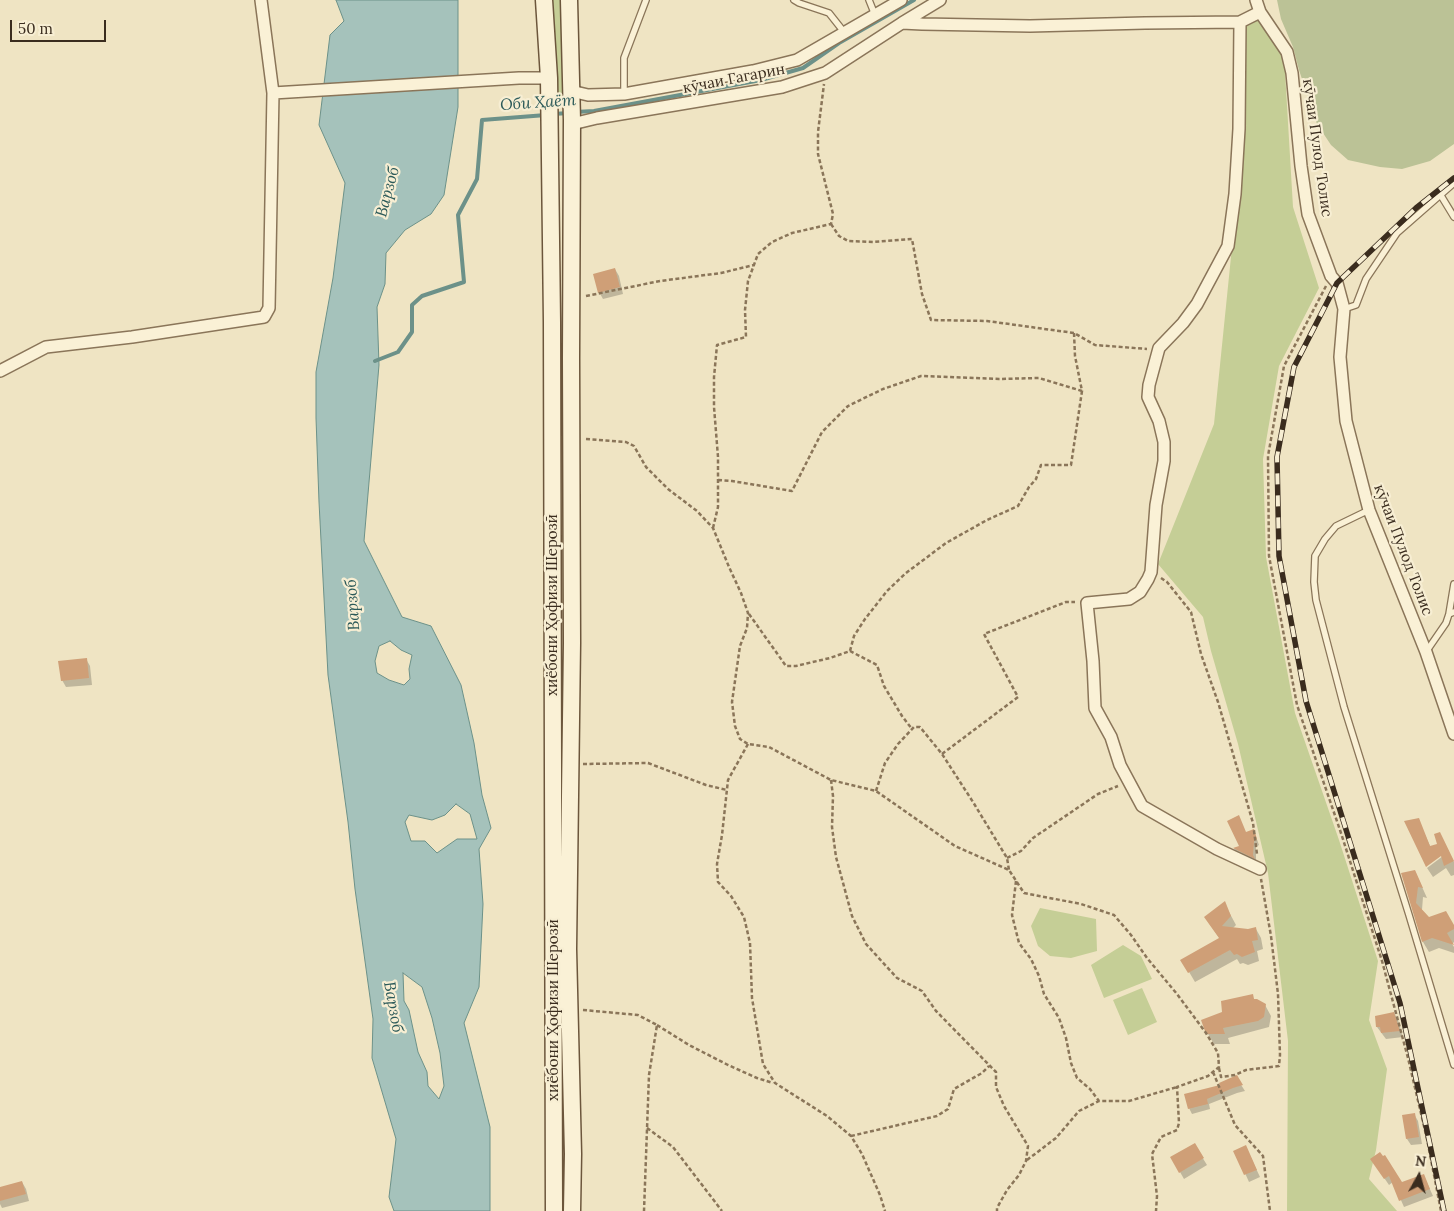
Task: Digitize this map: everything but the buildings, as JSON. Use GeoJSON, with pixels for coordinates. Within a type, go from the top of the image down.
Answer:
{"type":"FeatureCollection","features":[{"type":"Feature","properties":{"kind":"main road","name":"хиёбони Ҳофизи Шерозӣ"},"geometry":{"type":"LineString","coordinates":[[544,0],[549,78],[552,361],[554,1211]]}},
{"type":"Feature","properties":{"kind":"main road","name":"хиёбони Ҳофизи Шерозӣ"},"geometry":{"type":"LineString","coordinates":[[569,0],[572,122],[572,652],[568,949],[572,1211]]}},
{"type":"Feature","properties":{"kind":"street"},"geometry":{"type":"LineString","coordinates":[[0,371],[46,347],[132,337],[264,317],[270,308],[273,93],[262,0]]}},
{"type":"Feature","properties":{"kind":"street"},"geometry":{"type":"LineString","coordinates":[[571,93],[588,95],[624,94],[753,71],[797,60],[901,0]]}},
{"type":"Feature","properties":{"kind":"street","name":"кӯчаи Гагарин"},"geometry":{"type":"LineString","coordinates":[[572,122],[782,87],[825,73],[940,0]]}},
{"type":"Feature","properties":{"kind":"street","name":"кӯчаи Пулод Толис"},"geometry":{"type":"LineString","coordinates":[[1256,0],[1260,12],[1287,52],[1292,73],[1301,166],[1308,214],[1331,276],[1337,283],[1344,309],[1340,357],[1346,421],[1369,510],[1426,652],[1454,734]]}},
{"type":"Feature","properties":{"kind":"street"},"geometry":{"type":"LineString","coordinates":[[902,23],[1030,26],[1145,22],[1240,22],[1260,12]]}},
{"type":"Feature","properties":{"kind":"street"},"geometry":{"type":"LineString","coordinates":[[1240,22],[1239,129],[1235,194],[1228,246],[1197,304],[1183,324],[1159,348],[1149,385],[1148,397],[1159,421],[1164,442],[1164,461],[1156,505],[1151,572],[1140,592],[1129,599],[1087,603],[1096,708],[1112,737],[1120,765],[1142,806],[1217,849],[1260,869]]}},
{"type":"Feature","properties":{"kind":"street"},"geometry":{"type":"LineString","coordinates":[[273,93],[519,78],[549,78]]}},
{"type":"Feature","properties":{"kind":"lane"},"geometry":{"type":"LineString","coordinates":[[624,94],[624,58],[646,0]]}},
{"type":"Feature","properties":{"kind":"lane"},"geometry":{"type":"LineString","coordinates":[[794,0],[829,12],[845,33]]}},
{"type":"Feature","properties":{"kind":"lane"},"geometry":{"type":"LineString","coordinates":[[869,0],[875,15]]}},
{"type":"Feature","properties":{"kind":"lane"},"geometry":{"type":"LineString","coordinates":[[1344,309],[1356,306],[1366,279],[1397,233],[1454,183]]}},
{"type":"Feature","properties":{"kind":"lane"},"geometry":{"type":"LineString","coordinates":[[1440,194],[1454,217]]}},
{"type":"Feature","properties":{"kind":"lane"},"geometry":{"type":"LineString","coordinates":[[1369,510],[1336,526],[1325,539],[1315,556],[1314,582],[1316,600],[1344,707],[1454,1065]]}},
{"type":"Feature","properties":{"kind":"lane"},"geometry":{"type":"LineString","coordinates":[[1426,652],[1452,613],[1454,584]]}},
{"type":"Feature","properties":{"kind":"path"},"geometry":{"type":"LineString","coordinates":[[825,73],[818,132],[818,154],[833,214],[832,224],[840,236],[848,241],[912,240],[922,294],[931,320],[987,322],[1074,333],[1095,345],[1138,349],[1159,348]]}},
{"type":"Feature","properties":{"kind":"path"},"geometry":{"type":"LineString","coordinates":[[713,528],[718,508],[714,377],[718,345],[746,337],[744,310],[748,281],[758,254],[772,242],[792,233],[832,224]]}},
{"type":"Feature","properties":{"kind":"path"},"geometry":{"type":"LineString","coordinates":[[571,299],[660,281],[721,273],[754,265]]}},
{"type":"Feature","properties":{"kind":"path"},"geometry":{"type":"LineString","coordinates":[[1331,276],[1284,366],[1268,456],[1269,556],[1297,705],[1340,830],[1384,970],[1427,1139],[1441,1211]]}},
{"type":"Feature","properties":{"kind":"path"},"geometry":{"type":"LineString","coordinates":[[850,651],[854,636],[865,619],[887,591],[906,573],[946,543],[987,520],[1018,506],[1036,479],[1041,465],[1071,465],[1082,391],[1075,356],[1074,333]]}},
{"type":"Feature","properties":{"kind":"path"},"geometry":{"type":"LineString","coordinates":[[718,480],[792,491],[822,432],[848,406],[883,390],[922,376],[999,379],[1039,378],[1082,391]]}},
{"type":"Feature","properties":{"kind":"path"},"geometry":{"type":"LineString","coordinates":[[571,438],[604,439],[626,442],[634,446],[646,467],[668,489],[697,511],[713,528],[748,613],[786,666],[796,666],[850,651],[876,665],[884,686],[912,730]]}},
{"type":"Feature","properties":{"kind":"path"},"geometry":{"type":"LineString","coordinates":[[876,791],[885,763],[898,744],[914,727],[920,727],[942,754],[1006,858],[1009,870],[1024,893],[1081,904],[1114,915],[1206,1033],[1218,1053],[1218,1067],[1221,1077],[1246,1070],[1280,1066],[1278,994],[1253,823],[1191,612],[1167,582],[1151,572]]}},
{"type":"Feature","properties":{"kind":"path"},"geometry":{"type":"LineString","coordinates":[[942,754],[1018,697],[984,634],[1066,602],[1087,603]]}},
{"type":"Feature","properties":{"kind":"path"},"geometry":{"type":"LineString","coordinates":[[748,613],[747,628],[740,646],[732,702],[735,726],[740,739],[748,744],[769,747],[831,780],[876,791],[955,846],[1009,870]]}},
{"type":"Feature","properties":{"kind":"path"},"geometry":{"type":"LineString","coordinates":[[748,744],[728,780],[722,835],[716,864],[718,882],[731,896],[744,917],[750,943],[752,998],[763,1064],[774,1083]]}},
{"type":"Feature","properties":{"kind":"path"},"geometry":{"type":"LineString","coordinates":[[571,764],[648,763],[706,785],[727,790]]}},
{"type":"Feature","properties":{"kind":"path"},"geometry":{"type":"LineString","coordinates":[[831,780],[833,796],[832,826],[836,857],[852,916],[866,944],[897,978],[922,991],[936,1011],[996,1072],[996,1087],[1004,1106],[1028,1146],[1026,1161],[1007,1190],[997,1211]]}},
{"type":"Feature","properties":{"kind":"path"},"geometry":{"type":"LineString","coordinates":[[1006,858],[1021,852],[1033,838],[1098,794],[1128,781]]}},
{"type":"Feature","properties":{"kind":"path"},"geometry":{"type":"LineString","coordinates":[[1016,880],[1012,915],[1019,943],[1031,958],[1044,994],[1059,1018],[1066,1038],[1071,1064],[1077,1078],[1090,1089],[1099,1101]]}},
{"type":"Feature","properties":{"kind":"path"},"geometry":{"type":"LineString","coordinates":[[570,1009],[638,1015],[728,1065],[757,1078],[774,1083],[827,1116],[851,1136],[862,1154],[885,1211]]}},
{"type":"Feature","properties":{"kind":"path"},"geometry":{"type":"LineString","coordinates":[[644,1211],[649,1075],[657,1025]]}},
{"type":"Feature","properties":{"kind":"path"},"geometry":{"type":"LineString","coordinates":[[851,1136],[936,1116],[948,1109],[954,1089],[982,1073],[990,1066]]}},
{"type":"Feature","properties":{"kind":"path"},"geometry":{"type":"LineString","coordinates":[[1026,1161],[1056,1138],[1079,1112],[1099,1101],[1129,1102],[1208,1076],[1218,1067]]}},
{"type":"Feature","properties":{"kind":"path"},"geometry":{"type":"LineString","coordinates":[[1213,1072],[1235,1125],[1263,1156],[1270,1211]]}},
{"type":"Feature","properties":{"kind":"path"},"geometry":{"type":"LineString","coordinates":[[1156,1211],[1157,1196],[1152,1154],[1161,1137],[1177,1130],[1179,1123],[1177,1087]]}},
{"type":"Feature","properties":{"kind":"path"},"geometry":{"type":"LineString","coordinates":[[647,1128],[673,1147],[722,1211]]}},
{"type":"Feature","properties":{"kind":"green space"},"geometry":{"type":"Polygon","coordinates":[[[548,0],[566,0],[566,98],[549,97],[548,0]]]}},
{"type":"Feature","properties":{"kind":"green space"},"geometry":{"type":"Polygon","coordinates":[[[1277,0],[1454,0],[1454,144],[1430,161],[1402,169],[1380,167],[1348,160],[1331,145],[1317,124],[1293,47],[1281,19],[1277,0]]]}},
{"type":"Feature","properties":{"kind":"green space"},"geometry":{"type":"Polygon","coordinates":[[[1258,19],[1284,55],[1293,207],[1319,288],[1279,366],[1263,459],[1266,557],[1295,713],[1378,961],[1369,1020],[1387,1069],[1376,1150],[1369,1179],[1397,1211],[1287,1211],[1288,1041],[1268,873],[1238,744],[1203,617],[1158,564],[1214,424],[1232,247],[1245,25],[1258,19]]]}},
{"type":"Feature","properties":{"kind":"green space"},"geometry":{"type":"Polygon","coordinates":[[[1040,908],[1096,919],[1097,951],[1071,958],[1050,956],[1038,946],[1031,926],[1040,908]]]}},
{"type":"Feature","properties":{"kind":"green space"},"geometry":{"type":"Polygon","coordinates":[[[1123,945],[1141,956],[1152,979],[1104,998],[1091,965],[1123,945]]]}},
{"type":"Feature","properties":{"kind":"green space"},"geometry":{"type":"Polygon","coordinates":[[[1142,988],[1157,1022],[1128,1035],[1113,1000],[1142,988]]]}},
{"type":"Feature","properties":{"kind":"water","name":"Варзоб"},"geometry":{"type":"Polygon","coordinates":[[[336,0],[458,0],[458,107],[444,195],[431,214],[405,230],[386,253],[385,284],[377,307],[379,365],[364,541],[402,617],[431,626],[461,685],[474,743],[482,795],[491,828],[479,849],[483,904],[479,987],[464,1023],[490,1127],[490,1211],[394,1211],[389,1197],[396,1139],[372,1058],[373,1019],[328,675],[319,502],[316,372],[333,278],[345,183],[319,125],[330,35],[344,21],[336,0]],[[390,641],[379,646],[375,661],[377,673],[389,680],[404,685],[410,679],[409,669],[412,655],[401,650],[390,641]],[[456,804],[445,815],[432,820],[409,815],[405,822],[411,841],[425,841],[437,853],[457,839],[477,839],[470,814],[456,804]],[[403,973],[404,1001],[409,1010],[418,1052],[427,1072],[428,1086],[439,1099],[444,1086],[440,1053],[432,1018],[422,987],[403,973]]]}},
{"type":"Feature","properties":{"kind":"waterway","name":"Оби Ҳаёт"},"geometry":{"type":"LineString","coordinates":[[575,112],[594,111],[761,80],[803,68],[839,43],[914,0]]}},
{"type":"Feature","properties":{"kind":"waterway","name":"Оби Ҳаёт"},"geometry":{"type":"LineString","coordinates":[[553,114],[569,113]]}},
{"type":"Feature","properties":{"kind":"waterway","name":"Оби Ҳаёт"},"geometry":{"type":"LineString","coordinates":[[375,361],[398,352],[412,332],[412,305],[422,296],[464,282],[458,215],[477,179],[482,120],[546,115]]}},
{"type":"Feature","properties":{"kind":"railway"},"geometry":{"type":"LineString","coordinates":[[1444,1211],[1400,1003],[1306,701],[1279,556],[1277,457],[1294,367],[1337,283],[1416,208],[1454,178]]}}]}
